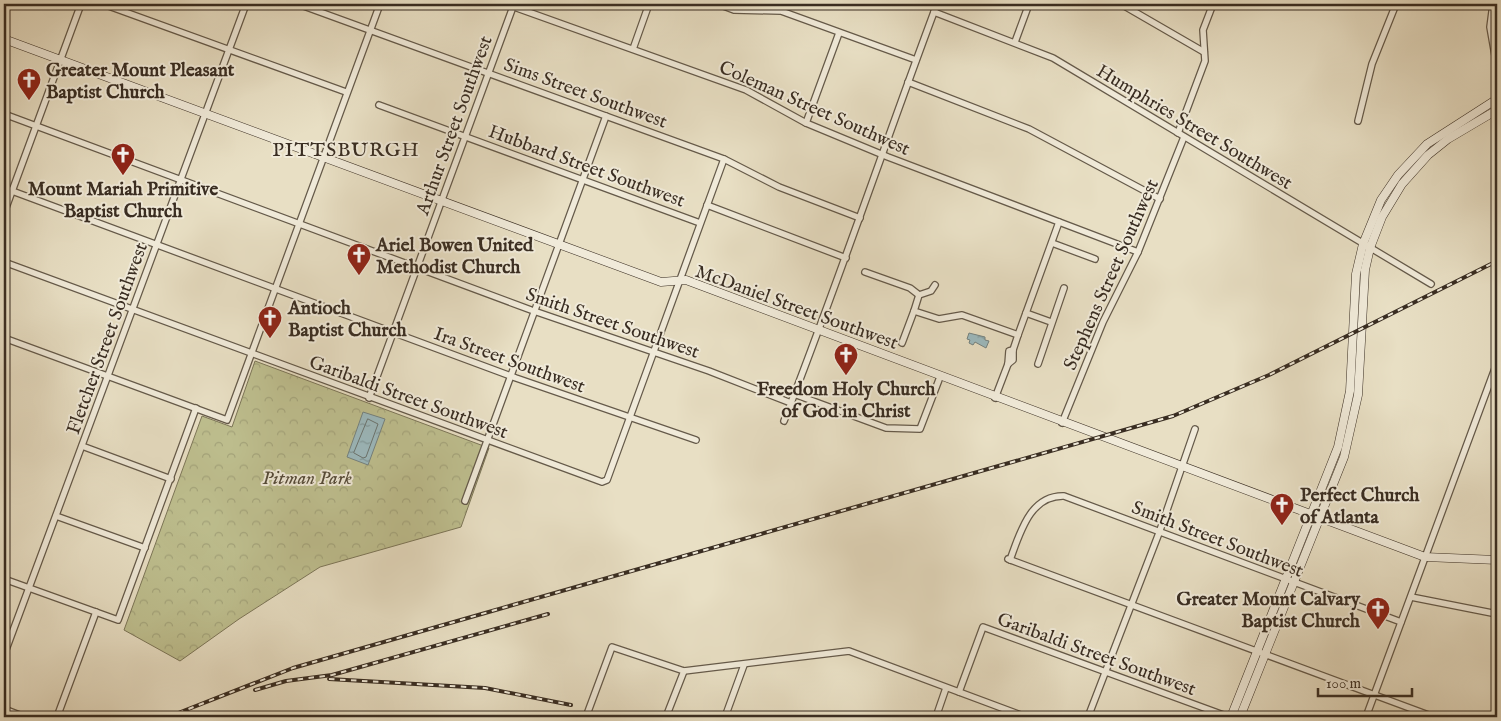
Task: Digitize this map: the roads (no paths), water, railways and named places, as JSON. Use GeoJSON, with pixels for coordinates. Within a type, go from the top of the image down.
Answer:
{"type":"FeatureCollection","features":[{"type":"Feature","properties":{"kind":"street"},"geometry":{"type":"LineString","coordinates":[[4,213],[34,127],[81,4]]}},
{"type":"Feature","properties":{"kind":"street"},"geometry":{"type":"LineString","coordinates":[[103,4],[346,92]]}},
{"type":"Feature","properties":{"kind":"street","name":"Fletcher Street Southwest"},"geometry":{"type":"LineString","coordinates":[[4,655],[246,4]]}},
{"type":"Feature","properties":{"kind":"street","name":"Sims Street Southwest"},"geometry":{"type":"LineString","coordinates":[[298,4],[724,159],[779,187],[860,218]]}},
{"type":"Feature","properties":{"kind":"street"},"geometry":{"type":"LineString","coordinates":[[4,338],[227,420],[346,92],[380,4]]}},
{"type":"Feature","properties":{"kind":"street","name":"Coleman Street Southwest"},"geometry":{"type":"LineString","coordinates":[[506,4],[514,5],[746,90],[806,123],[881,155],[1138,252]]}},
{"type":"Feature","properties":{"kind":"street"},"geometry":{"type":"LineString","coordinates":[[632,49],[649,4]]}},
{"type":"Feature","properties":{"kind":"street"},"geometry":{"type":"LineString","coordinates":[[718,4],[734,10],[781,11],[916,60]]}},
{"type":"Feature","properties":{"kind":"street"},"geometry":{"type":"LineString","coordinates":[[784,421],[820,331],[881,155],[937,4]]}},
{"type":"Feature","properties":{"kind":"street"},"geometry":{"type":"LineString","coordinates":[[1015,42],[1029,4]]}},
{"type":"Feature","properties":{"kind":"street"},"geometry":{"type":"LineString","coordinates":[[1121,4],[1204,52]]}},
{"type":"Feature","properties":{"kind":"street"},"geometry":{"type":"LineString","coordinates":[[1178,133],[1205,61],[1203,30],[1213,4]]}},
{"type":"Feature","properties":{"kind":"street"},"geometry":{"type":"LineString","coordinates":[[1358,121],[1372,64],[1396,4]]}},
{"type":"Feature","properties":{"kind":"street"},"geometry":{"type":"LineString","coordinates":[[1493,4],[1490,27],[1497,67]]}},
{"type":"Feature","properties":{"kind":"street","name":"Arthur Street Southwest"},"geometry":{"type":"LineString","coordinates":[[369,398],[514,5]]}},
{"type":"Feature","properties":{"kind":"street","name":"Humphries Street Southwest"},"geometry":{"type":"LineString","coordinates":[[934,12],[1053,58],[1431,284]]}},
{"type":"Feature","properties":{"kind":"street"},"geometry":{"type":"LineString","coordinates":[[806,123],[839,33]]}},
{"type":"Feature","properties":{"kind":"street","name":"McDaniel Street Southwest"},"geometry":{"type":"LineString","coordinates":[[4,39],[661,282],[686,280],[995,398],[1425,558],[1497,560]]}},
{"type":"Feature","properties":{"kind":"street"},"geometry":{"type":"LineString","coordinates":[[908,82],[1029,129],[1160,200]]}},
{"type":"Feature","properties":{"kind":"street"},"geometry":{"type":"LineString","coordinates":[[1240,717],[1294,583],[1334,460],[1347,411],[1351,376],[1354,288],[1382,200],[1398,175],[1427,144],[1497,99]]}},
{"type":"Feature","properties":{"kind":"street","name":"Hubbard Street Southwest"},"geometry":{"type":"LineString","coordinates":[[379,105],[700,223]]}},
{"type":"Feature","properties":{"kind":"street"},"geometry":{"type":"LineString","coordinates":[[1366,246],[1392,200],[1415,169],[1448,139],[1497,110]]}},
{"type":"Feature","properties":{"kind":"street","name":"Smith Street Southwest"},"geometry":{"type":"LineString","coordinates":[[4,114],[34,127],[535,312],[654,352],[791,403]]}},
{"type":"Feature","properties":{"kind":"street"},"geometry":{"type":"LineString","coordinates":[[465,501],[606,116]]}},
{"type":"Feature","properties":{"kind":"street","name":"Stephens Street Southwest"},"geometry":{"type":"LineString","coordinates":[[1062,423],[1103,322],[1138,252],[1184,137]]}},
{"type":"Feature","properties":{"kind":"street"},"geometry":{"type":"LineString","coordinates":[[630,418],[724,159]]}},
{"type":"Feature","properties":{"kind":"street","name":"Ira Street Southwest"},"geometry":{"type":"LineString","coordinates":[[4,188],[156,246],[511,376],[696,440]]}},
{"type":"Feature","properties":{"kind":"street","name":"Hubbard Street Southwest"},"geometry":{"type":"LineString","coordinates":[[707,205],[846,258]]}},
{"type":"Feature","properties":{"kind":"street"},"geometry":{"type":"LineString","coordinates":[[995,398],[1008,364],[1009,351],[1013,350],[1059,222]]}},
{"type":"Feature","properties":{"kind":"street"},"geometry":{"type":"LineString","coordinates":[[1052,243],[1095,259]]}},
{"type":"Feature","properties":{"kind":"street","name":"Garibaldi Street Southwest"},"geometry":{"type":"LineString","coordinates":[[4,262],[369,398],[602,482],[607,480],[630,418]]}},
{"type":"Feature","properties":{"kind":"street"},"geometry":{"type":"LineString","coordinates":[[865,272],[910,288],[919,295]]}},
{"type":"Feature","properties":{"kind":"street"},"geometry":{"type":"LineString","coordinates":[[919,295],[931,291],[935,285]]}},
{"type":"Feature","properties":{"kind":"street"},"geometry":{"type":"LineString","coordinates":[[1038,364],[1064,288]]}},
{"type":"Feature","properties":{"kind":"street"},"geometry":{"type":"LineString","coordinates":[[902,343],[919,295]]}},
{"type":"Feature","properties":{"kind":"street"},"geometry":{"type":"LineString","coordinates":[[914,311],[939,319],[962,315],[1018,335]]}},
{"type":"Feature","properties":{"kind":"street"},"geometry":{"type":"LineString","coordinates":[[1026,313],[1051,322]]}},
{"type":"Feature","properties":{"kind":"street"},"geometry":{"type":"LineString","coordinates":[[1366,717],[1497,363]]}},
{"type":"Feature","properties":{"kind":"street"},"geometry":{"type":"LineString","coordinates":[[794,394],[886,428],[920,429],[940,377]]}},
{"type":"Feature","properties":{"kind":"street"},"geometry":{"type":"LineString","coordinates":[[4,579],[118,620],[196,408]]}},
{"type":"Feature","properties":{"kind":"street"},"geometry":{"type":"LineString","coordinates":[[1088,717],[1159,533],[1195,429]]}},
{"type":"Feature","properties":{"kind":"street"},"geometry":{"type":"LineString","coordinates":[[82,446],[171,479]]}},
{"type":"Feature","properties":{"kind":"street","name":"Smith Street Southwest"},"geometry":{"type":"LineString","coordinates":[[1131,606],[1009,559],[1024,523],[1032,512],[1052,496],[1064,496],[1401,622]]}},
{"type":"Feature","properties":{"kind":"street"},"geometry":{"type":"LineString","coordinates":[[56,516],[145,548]]}},
{"type":"Feature","properties":{"kind":"street"},"geometry":{"type":"LineString","coordinates":[[1230,717],[1285,580],[1316,516]]}},
{"type":"Feature","properties":{"kind":"street"},"geometry":{"type":"LineString","coordinates":[[1411,596],[1497,614]]}},
{"type":"Feature","properties":{"kind":"street"},"geometry":{"type":"LineString","coordinates":[[1131,606],[1434,717]]}},
{"type":"Feature","properties":{"kind":"street"},"geometry":{"type":"LineString","coordinates":[[57,717],[96,612]]}},
{"type":"Feature","properties":{"kind":"street","name":"Garibaldi Street Southwest"},"geometry":{"type":"LineString","coordinates":[[959,692],[983,627],[1230,717]]}},
{"type":"Feature","properties":{"kind":"street"},"geometry":{"type":"LineString","coordinates":[[586,717],[612,647],[684,671],[849,651],[1026,717]]}},
{"type":"Feature","properties":{"kind":"street"},"geometry":{"type":"LineString","coordinates":[[724,717],[744,665]]}},
{"type":"Feature","properties":{"kind":"street"},"geometry":{"type":"LineString","coordinates":[[666,717],[684,671]]}},
{"type":"Feature","properties":{"kind":"street"},"geometry":{"type":"LineString","coordinates":[[936,717],[946,688]]}},
{"type":"Feature","properties":{"kind":"street"},"geometry":{"type":"LineString","coordinates":[[4,709],[25,717]]}},
{"type":"Feature","properties":{"kind":"water"},"geometry":{"type":"Polygon","coordinates":[[[969,333],[985,337],[985,340],[989,341],[986,348],[975,342],[973,345],[969,343],[970,340],[967,339],[969,333]]]}},
{"type":"Feature","properties":{"kind":"water"},"geometry":{"type":"Polygon","coordinates":[[[363,412],[385,419],[368,465],[347,457],[363,412]]]}},
{"type":"Feature","properties":{"kind":"railway"},"geometry":{"type":"LineString","coordinates":[[168,717],[293,668],[1173,416],[1269,375],[1497,261]]}},
{"type":"Feature","properties":{"kind":"railway"},"geometry":{"type":"LineString","coordinates":[[255,690],[286,681],[332,675],[548,614]]}},
{"type":"Feature","properties":{"kind":"railway"},"geometry":{"type":"LineString","coordinates":[[329,679],[485,688],[571,705]]}},
{"type":"Feature","properties":{"kind":"place","name":"Greater Mount Pleasant Baptist Church"},"geometry":{"type":"Point","coordinates":[29,101]}},
{"type":"Feature","properties":{"kind":"place","name":"Mount Mariah Primitive Baptist Church"},"geometry":{"type":"Point","coordinates":[123,176]}},
{"type":"Feature","properties":{"kind":"place","name":"Ariel Bowen United Methodist Church"},"geometry":{"type":"Point","coordinates":[359,276]}},
{"type":"Feature","properties":{"kind":"place","name":"Antioch Baptist Church"},"geometry":{"type":"Point","coordinates":[270,339]}},
{"type":"Feature","properties":{"kind":"place","name":"Freedom Holy Church of God in Christ"},"geometry":{"type":"Point","coordinates":[846,376]}},
{"type":"Feature","properties":{"kind":"place","name":"Perfect Church of Atlanta"},"geometry":{"type":"Point","coordinates":[1282,526]}},
{"type":"Feature","properties":{"kind":"place","name":"Greater Mount Calvary Baptist Church"},"geometry":{"type":"Point","coordinates":[1378,630]}},
{"type":"Feature","properties":{"kind":"district","name":"PITTSBURGH"},"geometry":{"type":"Point","coordinates":[346,149]}},
{"type":"Feature","properties":{"kind":"park label","name":"Pitman Park"},"geometry":{"type":"Point","coordinates":[307,477]}}]}
